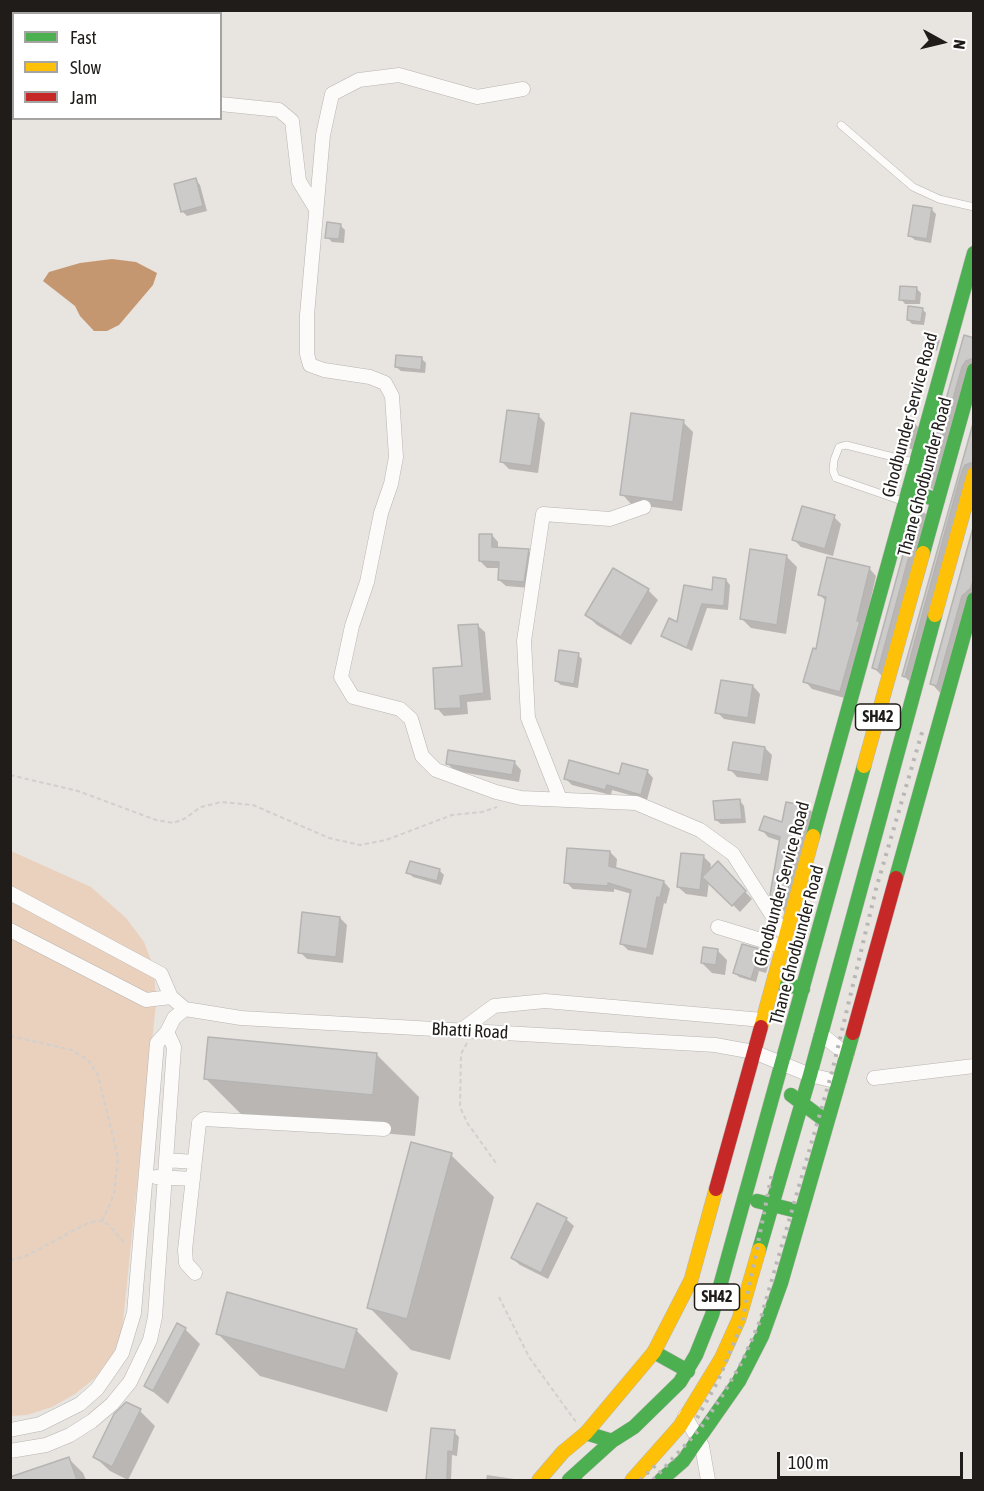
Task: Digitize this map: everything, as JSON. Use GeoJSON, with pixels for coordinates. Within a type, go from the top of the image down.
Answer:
{"type":"FeatureCollection","features":[{"type":"Feature","properties":{"kind":"main road","name":"Ghodbunder Service Road"},"geometry":{"type":"LineString","coordinates":[[539,1480],[563,1452],[586,1433],[654,1352],[691,1280],[974,253]]}},
{"type":"Feature","properties":{"kind":"main road","name":"Thane Ghodbunder Road"},"geometry":{"type":"LineString","coordinates":[[573,1478],[612,1441],[634,1427],[688,1371],[712,1315],[974,370]]}},
{"type":"Feature","properties":{"kind":"main road","name":"SH42"},"geometry":{"type":"LineString","coordinates":[[632,1480],[680,1426],[721,1359],[739,1319],[810,1075],[969,507],[974,474]]}},
{"type":"Feature","properties":{"kind":"main road"},"geometry":{"type":"LineString","coordinates":[[907,497],[938,500]]}},
{"type":"Feature","properties":{"kind":"main road"},"geometry":{"type":"LineString","coordinates":[[661,1480],[683,1461],[739,1381],[762,1336],[847,1055],[974,598]]}},
{"type":"Feature","properties":{"kind":"main road"},"geometry":{"type":"LineString","coordinates":[[774,981],[803,989]]}},
{"type":"Feature","properties":{"kind":"main road"},"geometry":{"type":"LineString","coordinates":[[777,1084],[827,1122]]}},
{"type":"Feature","properties":{"kind":"main road"},"geometry":{"type":"LineString","coordinates":[[745,1197],[801,1212]]}},
{"type":"Feature","properties":{"kind":"main road"},"geometry":{"type":"LineString","coordinates":[[654,1352],[688,1371]]}},
{"type":"Feature","properties":{"kind":"main road"},"geometry":{"type":"LineString","coordinates":[[586,1433],[612,1441]]}},
{"type":"Feature","properties":{"kind":"street"},"geometry":{"type":"LineString","coordinates":[[523,89],[477,97],[399,75],[359,80],[332,94],[323,135],[307,315],[306,339],[310,364],[324,370],[370,376],[385,382],[392,396],[396,457],[391,484],[381,513],[367,582],[352,626],[340,677],[353,697],[400,709],[411,719],[422,756],[436,770],[512,796],[636,804],[700,830],[733,854],[785,942]]}},
{"type":"Feature","properties":{"kind":"street"},"geometry":{"type":"LineString","coordinates":[[222,104],[279,110],[292,121],[299,181],[316,209]]}},
{"type":"Feature","properties":{"kind":"street"},"geometry":{"type":"LineString","coordinates":[[560,799],[528,718],[524,641],[543,514],[610,519],[644,507]]}},
{"type":"Feature","properties":{"kind":"street"},"geometry":{"type":"LineString","coordinates":[[10,893],[160,974],[171,997],[185,1009],[174,1018],[158,1043],[141,1239],[130,1334],[113,1369],[97,1389],[61,1416],[40,1424],[10,1430]]}},
{"type":"Feature","properties":{"kind":"street"},"geometry":{"type":"LineString","coordinates":[[717,927],[785,942]]}},
{"type":"Feature","properties":{"kind":"street"},"geometry":{"type":"LineString","coordinates":[[10,930],[146,1000],[171,997]]}},
{"type":"Feature","properties":{"kind":"street"},"geometry":{"type":"LineString","coordinates":[[467,1031],[494,1006],[545,1001],[763,1020]]}},
{"type":"Feature","properties":{"kind":"street","name":"Bhatti Road"},"geometry":{"type":"LineString","coordinates":[[185,1009],[241,1018],[715,1045],[754,1052],[810,1075],[839,1082]]}},
{"type":"Feature","properties":{"kind":"street"},"geometry":{"type":"LineString","coordinates":[[10,1451],[46,1444],[70,1435],[92,1421],[112,1404],[130,1382],[141,1362],[152,1328],[165,1178],[174,1047],[167,1032]]}},
{"type":"Feature","properties":{"kind":"street"},"geometry":{"type":"LineString","coordinates":[[820,1034],[847,1055]]}},
{"type":"Feature","properties":{"kind":"street"},"geometry":{"type":"LineString","coordinates":[[874,1078],[974,1066]]}},
{"type":"Feature","properties":{"kind":"street"},"geometry":{"type":"LineString","coordinates":[[195,1273],[186,1263],[185,1250],[198,1124],[204,1119],[384,1130]]}},
{"type":"Feature","properties":{"kind":"street"},"geometry":{"type":"LineString","coordinates":[[166,1160],[194,1162]]}},
{"type":"Feature","properties":{"kind":"street"},"geometry":{"type":"LineString","coordinates":[[146,1177],[192,1179]]}},
{"type":"Feature","properties":{"kind":"street"},"geometry":{"type":"LineString","coordinates":[[141,1239],[160,1241]]}},
{"type":"Feature","properties":{"kind":"street"},"geometry":{"type":"LineString","coordinates":[[113,1369],[130,1382]]}},
{"type":"Feature","properties":{"kind":"street"},"geometry":{"type":"LineString","coordinates":[[685,1416],[698,1439],[708,1480]]}},
{"type":"Feature","properties":{"kind":"lane"},"geometry":{"type":"LineString","coordinates":[[841,125],[913,187],[939,199],[974,207]]}},
{"type":"Feature","properties":{"kind":"lane"},"geometry":{"type":"LineString","coordinates":[[907,497],[836,478],[833,471],[834,460],[839,447],[846,445],[916,463]]}},
{"type":"Feature","properties":{"kind":"path"},"geometry":{"type":"LineString","coordinates":[[10,776],[78,792],[173,823],[184,819],[201,807],[221,802],[253,805],[329,838],[360,845],[386,840],[452,815],[482,812],[500,806],[512,796]]}},
{"type":"Feature","properties":{"kind":"path"},"geometry":{"type":"LineString","coordinates":[[467,1031],[461,1054],[460,1107],[496,1163]]}},
{"type":"Feature","properties":{"kind":"path"},"geometry":{"type":"LineString","coordinates":[[10,1036],[72,1050],[88,1060],[98,1075],[118,1158],[114,1194],[102,1221]]}},
{"type":"Feature","properties":{"kind":"path"},"geometry":{"type":"LineString","coordinates":[[10,1260],[24,1257],[90,1222],[102,1221],[114,1230],[132,1252],[139,1255]]}},
{"type":"Feature","properties":{"kind":"path"},"geometry":{"type":"LineString","coordinates":[[499,1297],[529,1357],[586,1433]]}},
{"type":"Feature","properties":{"kind":"shaded area"},"geometry":{"type":"Polygon","coordinates":[[[112,259],[136,262],[157,273],[153,285],[119,325],[107,331],[94,331],[80,316],[75,306],[43,281],[49,272],[80,263],[112,259]]]}},
{"type":"Feature","properties":{"kind":"shaded area"},"geometry":{"type":"Polygon","coordinates":[[[11,851],[91,887],[126,918],[144,942],[154,968],[156,1003],[122,1331],[113,1354],[95,1378],[75,1394],[52,1407],[27,1415],[11,1416],[11,851]]]}},
{"type":"Feature","properties":{"kind":"building"},"geometry":{"type":"Polygon","coordinates":[[[196,178],[203,206],[181,212],[174,184],[196,178]]]}},
{"type":"Feature","properties":{"kind":"building"},"geometry":{"type":"Polygon","coordinates":[[[913,205],[932,208],[927,239],[908,236],[913,205]]]}},
{"type":"Feature","properties":{"kind":"building"},"geometry":{"type":"Polygon","coordinates":[[[327,222],[341,224],[339,239],[325,238],[327,222]]]}},
{"type":"Feature","properties":{"kind":"building"},"geometry":{"type":"Polygon","coordinates":[[[900,286],[917,287],[916,301],[899,300],[900,286]]]}},
{"type":"Feature","properties":{"kind":"building"},"geometry":{"type":"Polygon","coordinates":[[[908,306],[923,308],[921,322],[907,320],[908,306]]]}},
{"type":"Feature","properties":{"kind":"building"},"geometry":{"type":"Polygon","coordinates":[[[964,335],[974,338],[974,358],[966,361],[962,367],[929,484],[923,482],[964,335]]]}},
{"type":"Feature","properties":{"kind":"building"},"geometry":{"type":"Polygon","coordinates":[[[396,355],[422,357],[421,370],[395,367],[396,355]]]}},
{"type":"Feature","properties":{"kind":"building"},"geometry":{"type":"Polygon","coordinates":[[[507,410],[539,414],[531,466],[500,462],[507,410]]]}},
{"type":"Feature","properties":{"kind":"building"},"geometry":{"type":"Polygon","coordinates":[[[631,413],[684,420],[673,502],[620,495],[631,413]]]}},
{"type":"Feature","properties":{"kind":"building"},"geometry":{"type":"Polygon","coordinates":[[[906,419],[915,422],[908,447],[899,444],[906,419]]]}},
{"type":"Feature","properties":{"kind":"building"},"geometry":{"type":"Polygon","coordinates":[[[974,420],[974,462],[965,465],[962,471],[905,677],[902,676],[974,420]]]}},
{"type":"Feature","properties":{"kind":"building"},"geometry":{"type":"Polygon","coordinates":[[[802,506],[835,515],[825,549],[792,540],[802,506]]]}},
{"type":"Feature","properties":{"kind":"building"},"geometry":{"type":"Polygon","coordinates":[[[916,507],[922,509],[878,670],[872,668],[916,507]]]}},
{"type":"Feature","properties":{"kind":"building"},"geometry":{"type":"Polygon","coordinates":[[[974,524],[974,577],[971,588],[962,596],[937,686],[930,684],[974,524]]]}},
{"type":"Feature","properties":{"kind":"building"},"geometry":{"type":"Polygon","coordinates":[[[479,534],[492,534],[492,547],[529,549],[524,582],[498,580],[499,562],[479,561],[479,534]]]}},
{"type":"Feature","properties":{"kind":"building"},"geometry":{"type":"Polygon","coordinates":[[[750,549],[787,555],[777,625],[740,619],[750,549]]]}},
{"type":"Feature","properties":{"kind":"building"},"geometry":{"type":"Polygon","coordinates":[[[827,557],[870,567],[857,621],[860,621],[840,692],[803,682],[813,648],[816,649],[826,597],[818,595],[827,557]]]}},
{"type":"Feature","properties":{"kind":"building"},"geometry":{"type":"Polygon","coordinates":[[[613,568],[649,589],[621,637],[585,615],[613,568]]]}},
{"type":"Feature","properties":{"kind":"building"},"geometry":{"type":"Polygon","coordinates":[[[713,577],[726,579],[724,606],[702,604],[687,648],[661,636],[669,618],[677,622],[684,585],[712,590],[713,577]]]}},
{"type":"Feature","properties":{"kind":"building"},"geometry":{"type":"Polygon","coordinates":[[[478,624],[484,693],[460,696],[461,708],[435,709],[433,668],[462,666],[458,625],[478,624]]]}},
{"type":"Feature","properties":{"kind":"building"},"geometry":{"type":"Polygon","coordinates":[[[559,650],[579,653],[574,684],[555,681],[559,650]]]}},
{"type":"Feature","properties":{"kind":"building"},"geometry":{"type":"Polygon","coordinates":[[[721,680],[753,685],[748,718],[715,713],[721,680]]]}},
{"type":"Feature","properties":{"kind":"building"},"geometry":{"type":"Polygon","coordinates":[[[733,742],[765,747],[761,775],[728,770],[733,742]]]}},
{"type":"Feature","properties":{"kind":"building"},"geometry":{"type":"Polygon","coordinates":[[[448,750],[515,761],[512,775],[446,764],[448,750]]]}},
{"type":"Feature","properties":{"kind":"building"},"geometry":{"type":"Polygon","coordinates":[[[569,760],[619,774],[622,763],[648,770],[641,795],[607,785],[605,790],[564,779],[569,760]]]}},
{"type":"Feature","properties":{"kind":"building"},"geometry":{"type":"Polygon","coordinates":[[[740,799],[742,819],[715,820],[713,801],[740,799]]]}},
{"type":"Feature","properties":{"kind":"building"},"geometry":{"type":"Polygon","coordinates":[[[786,802],[808,806],[781,909],[770,895],[780,837],[759,830],[764,816],[782,822],[786,802]]]}},
{"type":"Feature","properties":{"kind":"building"},"geometry":{"type":"Polygon","coordinates":[[[567,848],[610,851],[609,866],[664,881],[660,898],[657,897],[647,949],[620,944],[631,890],[608,883],[608,886],[564,883],[567,848]]]}},
{"type":"Feature","properties":{"kind":"building"},"geometry":{"type":"Polygon","coordinates":[[[681,853],[704,855],[700,890],[677,887],[681,853]]]}},
{"type":"Feature","properties":{"kind":"building"},"geometry":{"type":"Polygon","coordinates":[[[410,861],[440,869],[437,881],[406,873],[410,861]]]}},
{"type":"Feature","properties":{"kind":"building"},"geometry":{"type":"Polygon","coordinates":[[[718,861],[746,891],[732,906],[702,877],[718,861]]]}},
{"type":"Feature","properties":{"kind":"building"},"geometry":{"type":"Polygon","coordinates":[[[302,912],[340,917],[336,957],[298,953],[302,912]]]}},
{"type":"Feature","properties":{"kind":"building"},"geometry":{"type":"Polygon","coordinates":[[[742,944],[767,951],[761,969],[755,967],[751,979],[733,973],[742,944]]]}},
{"type":"Feature","properties":{"kind":"building"},"geometry":{"type":"Polygon","coordinates":[[[703,947],[718,949],[716,965],[701,963],[703,947]]]}},
{"type":"Feature","properties":{"kind":"building"},"geometry":{"type":"Polygon","coordinates":[[[208,1037],[377,1053],[373,1095],[204,1079],[208,1037]]]}},
{"type":"Feature","properties":{"kind":"building"},"geometry":{"type":"Polygon","coordinates":[[[411,1142],[452,1153],[407,1319],[367,1308],[411,1142]]]}},
{"type":"Feature","properties":{"kind":"building"},"geometry":{"type":"Polygon","coordinates":[[[537,1203],[567,1218],[541,1273],[511,1258],[537,1203]]]}},
{"type":"Feature","properties":{"kind":"building"},"geometry":{"type":"Polygon","coordinates":[[[227,1292],[357,1329],[345,1370],[216,1334],[227,1292]]]}},
{"type":"Feature","properties":{"kind":"building"},"geometry":{"type":"Polygon","coordinates":[[[177,1323],[186,1328],[153,1391],[144,1386],[177,1323]]]}},
{"type":"Feature","properties":{"kind":"building"},"geometry":{"type":"Polygon","coordinates":[[[126,1402],[141,1409],[112,1467],[93,1457],[114,1414],[126,1402]]]}},
{"type":"Feature","properties":{"kind":"building"},"geometry":{"type":"Polygon","coordinates":[[[431,1428],[455,1430],[453,1452],[448,1451],[447,1480],[426,1480],[431,1428]]]}},
{"type":"Feature","properties":{"kind":"building"},"geometry":{"type":"Polygon","coordinates":[[[69,1457],[77,1480],[10,1480],[10,1477],[69,1457]]]}},
{"type":"Feature","properties":{"kind":"railway"},"geometry":{"type":"LineString","coordinates":[[653,1480],[700,1429],[742,1362],[760,1321],[832,1072],[876,889],[923,729]]}},
{"type":"Feature","properties":{"kind":"railway"},"geometry":{"type":"LineString","coordinates":[[697,1418],[718,1381],[742,1323],[772,1173]]}},
{"type":"Feature","properties":{"kind":"railway"},"geometry":{"type":"LineString","coordinates":[[640,1480],[658,1463]]}},
{"type":"Feature","properties":{"kind":"traffic: fast"},"geometry":{"type":"LineString","coordinates":[[813,836],[974,253]]}},
{"type":"Feature","properties":{"kind":"traffic: fast"},"geometry":{"type":"LineString","coordinates":[[923,553],[974,370]]}},
{"type":"Feature","properties":{"kind":"traffic: fast"},"geometry":{"type":"LineString","coordinates":[[908,491],[938,500]]}},
{"type":"Feature","properties":{"kind":"traffic: fast"},"geometry":{"type":"LineString","coordinates":[[896,878],[974,599]]}},
{"type":"Feature","properties":{"kind":"traffic: fast"},"geometry":{"type":"LineString","coordinates":[[759,1250],[810,1075],[935,615]]}},
{"type":"Feature","properties":{"kind":"traffic: fast"},"geometry":{"type":"LineString","coordinates":[[569,1480],[612,1441],[634,1427],[680,1382],[696,1355],[712,1315],[864,766]]}},
{"type":"Feature","properties":{"kind":"traffic: fast"},"geometry":{"type":"LineString","coordinates":[[774,981],[803,989]]}},
{"type":"Feature","properties":{"kind":"traffic: fast"},"geometry":{"type":"LineString","coordinates":[[661,1480],[683,1461],[739,1381],[762,1336],[781,1283],[853,1033]]}},
{"type":"Feature","properties":{"kind":"traffic: fast"},"geometry":{"type":"LineString","coordinates":[[791,1095],[827,1122]]}},
{"type":"Feature","properties":{"kind":"traffic: fast"},"geometry":{"type":"LineString","coordinates":[[757,1201],[801,1212]]}},
{"type":"Feature","properties":{"kind":"traffic: fast"},"geometry":{"type":"LineString","coordinates":[[654,1352],[688,1371]]}},
{"type":"Feature","properties":{"kind":"traffic: fast"},"geometry":{"type":"LineString","coordinates":[[586,1433],[612,1441]]}},
{"type":"Feature","properties":{"kind":"traffic: fast"},"geometry":{"type":"LineString","coordinates":[[574,1480],[576,1474]]}},
{"type":"Feature","properties":{"kind":"traffic: slow"},"geometry":{"type":"LineString","coordinates":[[935,615],[974,474]]}},
{"type":"Feature","properties":{"kind":"traffic: slow"},"geometry":{"type":"LineString","coordinates":[[864,766],[923,553]]}},
{"type":"Feature","properties":{"kind":"traffic: slow"},"geometry":{"type":"LineString","coordinates":[[761,1027],[813,836]]}},
{"type":"Feature","properties":{"kind":"traffic: slow"},"geometry":{"type":"LineString","coordinates":[[539,1480],[563,1452],[586,1433],[654,1352],[691,1280],[716,1189]]}},
{"type":"Feature","properties":{"kind":"traffic: slow"},"geometry":{"type":"LineString","coordinates":[[632,1480],[680,1426],[721,1359],[739,1319],[759,1250]]}},
{"type":"Feature","properties":{"kind":"traffic: jam"},"geometry":{"type":"LineString","coordinates":[[853,1033],[896,878]]}},
{"type":"Feature","properties":{"kind":"traffic: jam"},"geometry":{"type":"LineString","coordinates":[[716,1189],[761,1027]]}}]}
